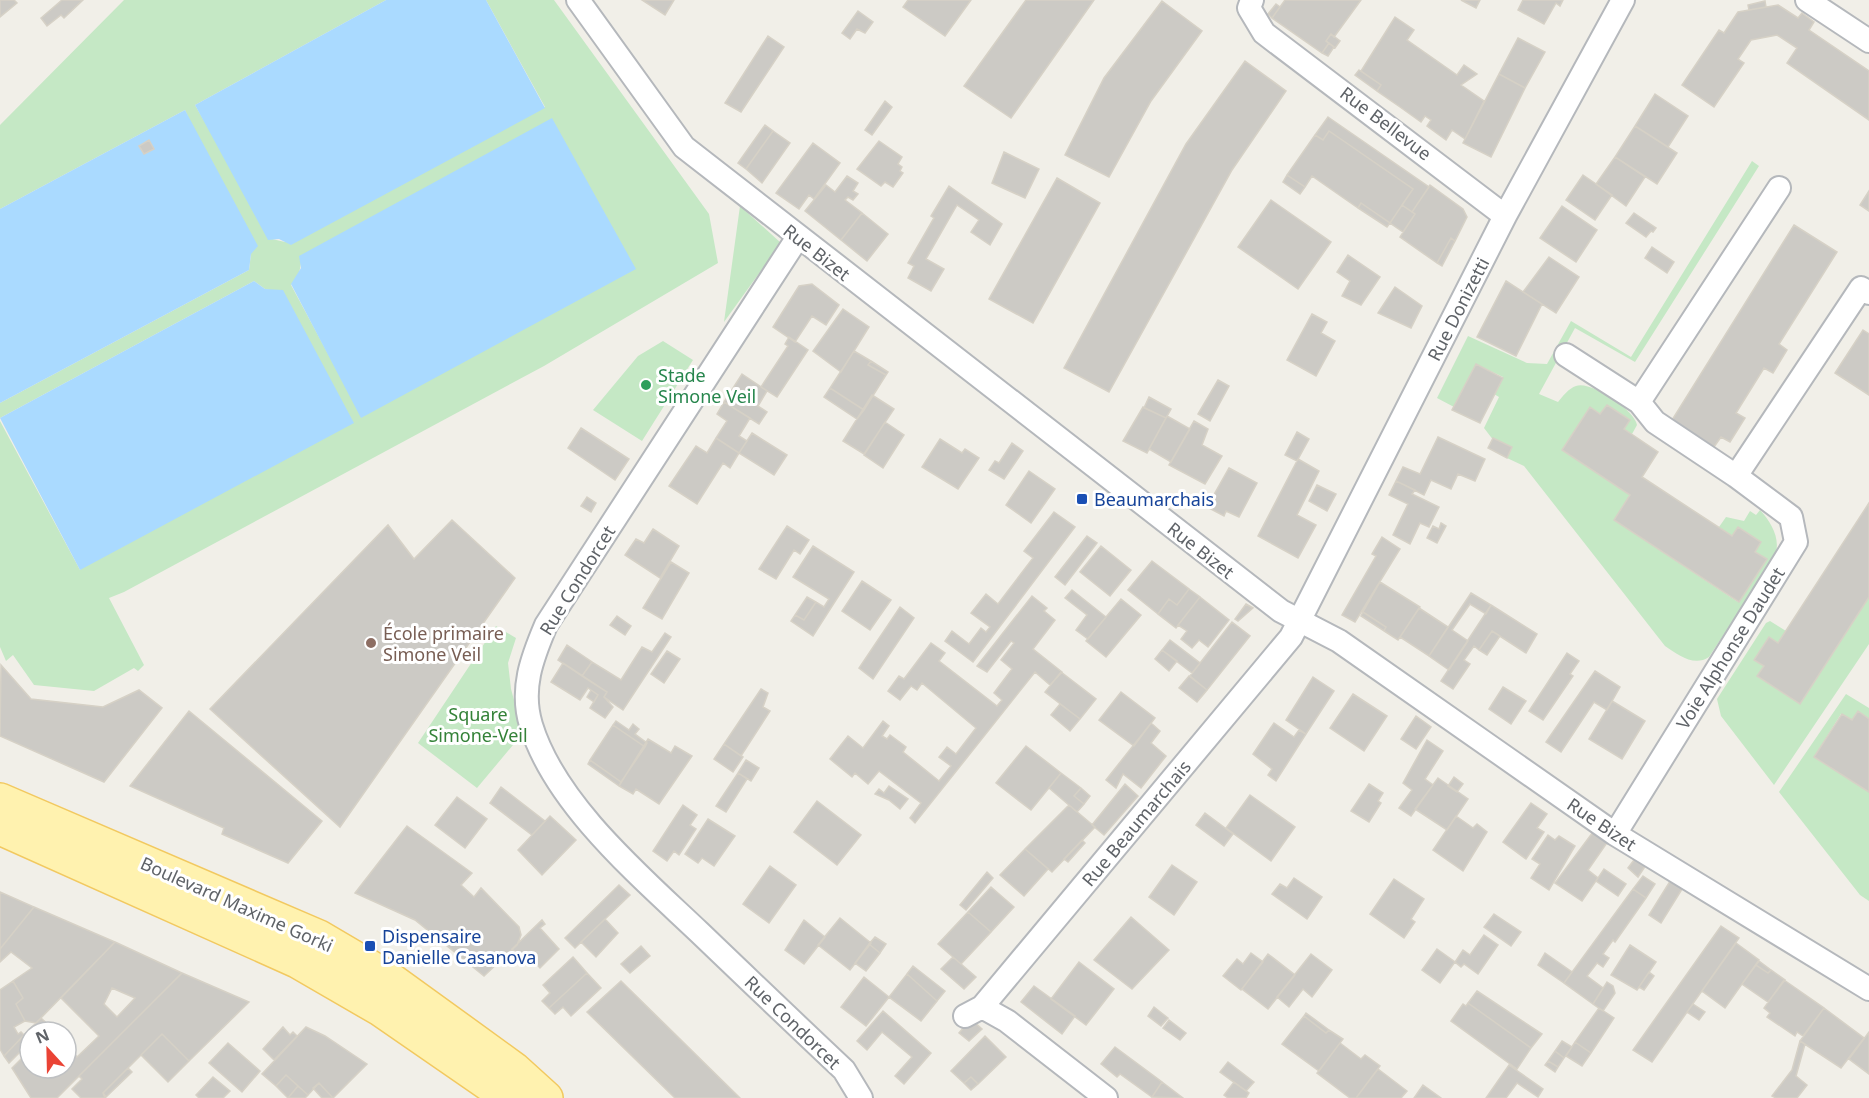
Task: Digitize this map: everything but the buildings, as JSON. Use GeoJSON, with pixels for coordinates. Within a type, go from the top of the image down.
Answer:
{"type":"FeatureCollection","features":[{"type":"Feature","properties":{"kind":"main road","name":"Boulevard Maxime Gorki"},"geometry":{"type":"LineString","coordinates":[[0,800],[319,937],[387,977],[514,1069],[546,1098]]}},
{"type":"Feature","properties":{"kind":"main road","name":"Boulevard Maxime Gorki"},"geometry":{"type":"LineString","coordinates":[[0,828],[297,961],[389,1014],[509,1098]]}},
{"type":"Feature","properties":{"kind":"street","name":"Rue Bizet"},"geometry":{"type":"LineString","coordinates":[[578,0],[684,147],[1281,611],[1339,641],[1615,834],[1869,989]]}},
{"type":"Feature","properties":{"kind":"street","name":"Rue Bellevue"},"geometry":{"type":"LineString","coordinates":[[1252,0],[1249,8],[1264,33],[1505,216]]}},
{"type":"Feature","properties":{"kind":"street","name":"Rue Donizetti"},"geometry":{"type":"LineString","coordinates":[[1300,621],[1505,216],[1623,0]]}},
{"type":"Feature","properties":{"kind":"street"},"geometry":{"type":"LineString","coordinates":[[1807,0],[1869,41]]}},
{"type":"Feature","properties":{"kind":"street"},"geometry":{"type":"LineString","coordinates":[[1640,402],[1779,188]]}},
{"type":"Feature","properties":{"kind":"street","name":"Rue Condorcet"},"geometry":{"type":"LineString","coordinates":[[798,237],[546,625],[531,659],[526,689],[530,724],[561,790],[641,877],[844,1070],[861,1098]]}},
{"type":"Feature","properties":{"kind":"street"},"geometry":{"type":"LineString","coordinates":[[1736,476],[1861,288],[1869,293]]}},
{"type":"Feature","properties":{"kind":"street","name":"Voie Alphonse Daudet"},"geometry":{"type":"LineString","coordinates":[[1566,355],[1640,402],[1654,422],[1736,476],[1791,517],[1796,542],[1615,834]]}},
{"type":"Feature","properties":{"kind":"street","name":"Rue Beaumarchais"},"geometry":{"type":"LineString","coordinates":[[1106,1098],[1008,1021],[973,1011],[1291,637],[1300,621]]}},
{"type":"Feature","properties":{"kind":"green space"},"geometry":{"type":"Polygon","coordinates":[[[124,0],[386,0],[195,105],[272,239],[285,242],[545,107],[486,0],[554,0],[709,214],[718,263],[544,366],[109,598],[144,665],[138,671],[134,668],[94,691],[34,685],[13,655],[6,661],[0,647],[0,421],[80,570],[274,291],[265,289],[254,281],[0,418],[0,403],[249,270],[251,254],[185,110],[0,209],[0,125],[124,0]],[[301,263],[299,274],[291,285],[362,417],[301,263]]]}},
{"type":"Feature","properties":{"kind":"green space"},"geometry":{"type":"Polygon","coordinates":[[[1752,161],[1759,166],[1635,362],[1575,328],[1539,394],[1558,402],[1571,389],[1583,385],[1601,392],[1621,404],[1629,412],[1637,425],[1632,434],[1624,429],[1630,420],[1607,405],[1600,414],[1590,408],[1562,450],[1630,495],[1614,520],[1738,602],[1767,559],[1755,552],[1761,542],[1738,528],[1732,536],[1719,527],[1726,517],[1744,521],[1750,511],[1756,515],[1760,510],[1772,526],[1777,545],[1774,558],[1709,657],[1698,661],[1681,656],[1665,646],[1524,466],[1507,458],[1484,428],[1499,397],[1494,394],[1503,377],[1476,364],[1454,407],[1437,398],[1468,336],[1527,363],[1547,364],[1571,321],[1631,357],[1752,161]]]}},
{"type":"Feature","properties":{"kind":"green space"},"geometry":{"type":"Polygon","coordinates":[[[740,206],[781,243],[724,322],[740,206]]]}},
{"type":"Feature","properties":{"kind":"green space","name":"Stade Simone Veil"},"geometry":{"type":"Polygon","coordinates":[[[663,341],[693,360],[642,441],[593,410],[638,356],[663,341]]]}},
{"type":"Feature","properties":{"kind":"green space"},"geometry":{"type":"Polygon","coordinates":[[[1869,597],[1869,644],[1774,785],[1721,716],[1717,699],[1766,623],[1770,621],[1786,631],[1778,643],[1769,638],[1755,660],[1764,666],[1757,676],[1800,704],[1869,597]]]}},
{"type":"Feature","properties":{"kind":"green space","name":"Square Simone-Veil"},"geometry":{"type":"Polygon","coordinates":[[[496,626],[516,638],[508,663],[511,689],[523,733],[477,788],[418,743],[496,626]]]}},
{"type":"Feature","properties":{"kind":"green space"},"geometry":{"type":"Polygon","coordinates":[[[1846,694],[1869,708],[1869,719],[1858,712],[1852,720],[1841,714],[1814,757],[1869,792],[1869,901],[1860,895],[1779,792],[1846,694]]]}},
{"type":"Feature","properties":{"kind":"water"},"geometry":{"type":"Polygon","coordinates":[[[386,0],[486,0],[545,108],[291,245],[279,239],[268,240],[195,105],[386,0]]]}},
{"type":"Feature","properties":{"kind":"water"},"geometry":{"type":"Polygon","coordinates":[[[185,110],[258,246],[251,254],[249,270],[0,403],[0,209],[185,110]]]}},
{"type":"Feature","properties":{"kind":"water"},"geometry":{"type":"Polygon","coordinates":[[[552,118],[636,269],[361,418],[291,284],[301,268],[299,256],[552,118]]]}},
{"type":"Feature","properties":{"kind":"water"},"geometry":{"type":"Polygon","coordinates":[[[254,281],[265,289],[283,290],[354,423],[80,570],[0,418],[254,281]]]}},
{"type":"Feature","properties":{"kind":"place","name":"Stade Simone Veil"},"geometry":{"type":"Point","coordinates":[646,385]}},
{"type":"Feature","properties":{"kind":"place","name":"Beaumarchais"},"geometry":{"type":"Point","coordinates":[1082,499]}},
{"type":"Feature","properties":{"kind":"place","name":"École primaire Simone Veil"},"geometry":{"type":"Point","coordinates":[371,643]}},
{"type":"Feature","properties":{"kind":"place","name":"Dispensaire Danielle Casanova"},"geometry":{"type":"Point","coordinates":[370,946]}}]}
